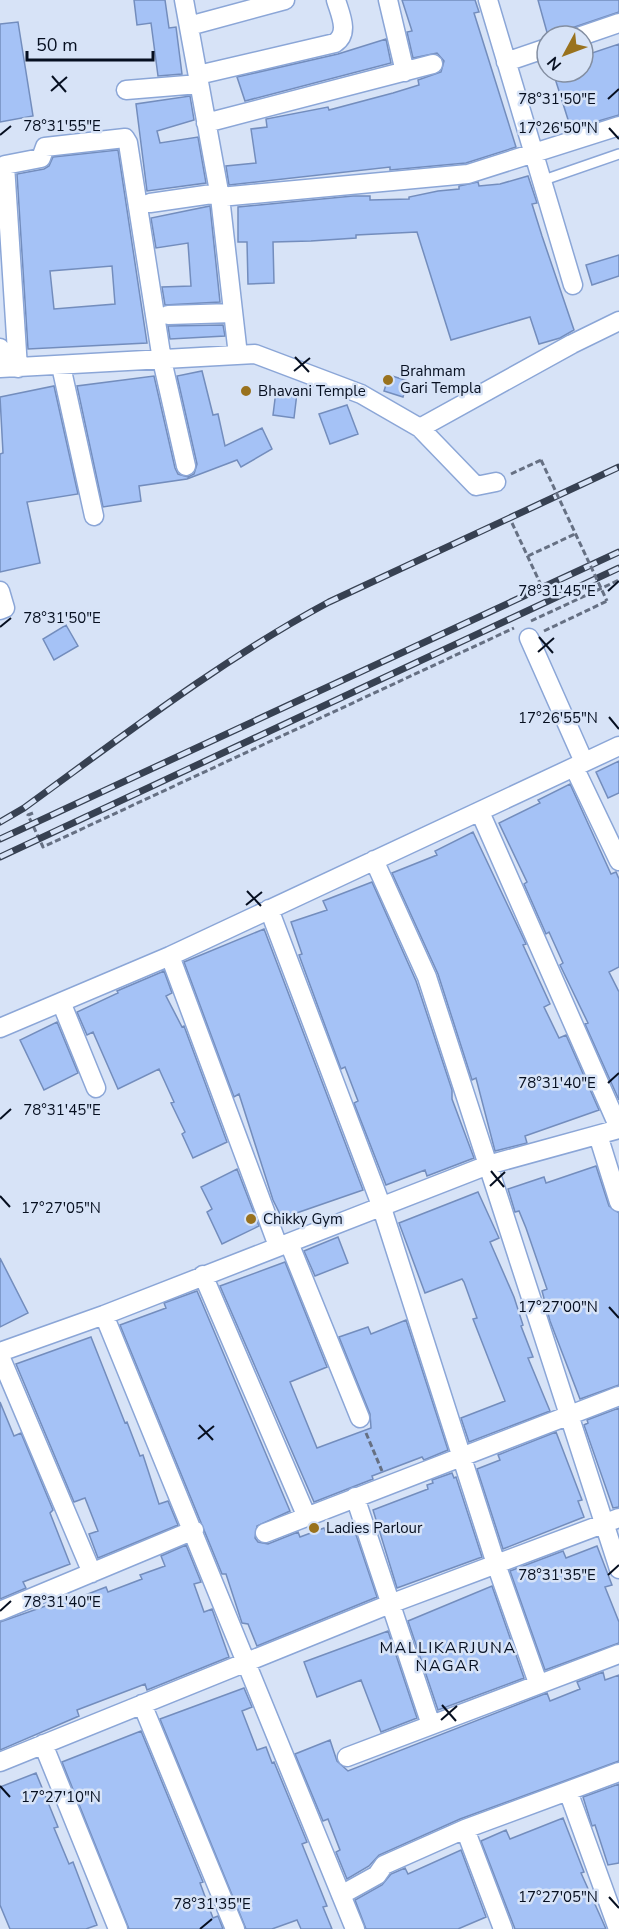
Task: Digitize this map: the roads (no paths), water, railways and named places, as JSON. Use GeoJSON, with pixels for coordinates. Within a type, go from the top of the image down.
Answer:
{"type":"FeatureCollection","features":[{"type":"Feature","properties":{"kind":"street"},"geometry":{"type":"LineString","coordinates":[[184,0],[219,195],[238,355]]}},
{"type":"Feature","properties":{"kind":"street"},"geometry":{"type":"LineString","coordinates":[[189,26],[285,0]]}},
{"type":"Feature","properties":{"kind":"street"},"geometry":{"type":"LineString","coordinates":[[126,90],[199,80],[336,43],[342,39],[344,31],[336,0]]}},
{"type":"Feature","properties":{"kind":"street"},"geometry":{"type":"LineString","coordinates":[[388,0],[405,72]]}},
{"type":"Feature","properties":{"kind":"street"},"geometry":{"type":"LineString","coordinates":[[488,0],[573,285]]}},
{"type":"Feature","properties":{"kind":"street"},"geometry":{"type":"LineString","coordinates":[[595,31],[619,23]]}},
{"type":"Feature","properties":{"kind":"street"},"geometry":{"type":"LineString","coordinates":[[506,62],[535,52]]}},
{"type":"Feature","properties":{"kind":"street"},"geometry":{"type":"LineString","coordinates":[[206,123],[433,64]]}},
{"type":"Feature","properties":{"kind":"street"},"geometry":{"type":"LineString","coordinates":[[150,203],[468,174],[534,155],[619,126]]}},
{"type":"Feature","properties":{"kind":"street"},"geometry":{"type":"LineString","coordinates":[[7,368],[5,165],[41,158],[45,147],[125,138],[128,143],[162,360],[186,466]]}},
{"type":"Feature","properties":{"kind":"street"},"geometry":{"type":"LineString","coordinates":[[168,315],[233,313]]}},
{"type":"Feature","properties":{"kind":"street"},"geometry":{"type":"LineString","coordinates":[[420,428],[617,327]]}},
{"type":"Feature","properties":{"kind":"street"},"geometry":{"type":"LineString","coordinates":[[0,348],[7,368]]}},
{"type":"Feature","properties":{"kind":"street"},"geometry":{"type":"LineString","coordinates":[[7,368],[255,354],[361,394],[420,428],[476,486],[496,482]]}},
{"type":"Feature","properties":{"kind":"street"},"geometry":{"type":"LineString","coordinates":[[61,366],[94,516]]}},
{"type":"Feature","properties":{"kind":"street"},"geometry":{"type":"LineString","coordinates":[[0,591],[5,608],[0,610]]}},
{"type":"Feature","properties":{"kind":"street"},"geometry":{"type":"LineString","coordinates":[[529,638],[619,861]]}},
{"type":"Feature","properties":{"kind":"street"},"geometry":{"type":"LineString","coordinates":[[0,1028],[170,956],[619,746]]}},
{"type":"Feature","properties":{"kind":"street"},"geometry":{"type":"LineString","coordinates":[[92,1573],[0,1354],[381,1205],[488,1166],[619,1128],[480,812]]}},
{"type":"Feature","properties":{"kind":"street"},"geometry":{"type":"LineString","coordinates":[[374,860],[427,977],[569,1414],[612,1521],[619,1569]]}},
{"type":"Feature","properties":{"kind":"street"},"geometry":{"type":"LineString","coordinates":[[269,909],[381,1205],[496,1564],[538,1683]]}},
{"type":"Feature","properties":{"kind":"street"},"geometry":{"type":"LineString","coordinates":[[170,956],[283,1244],[360,1418]]}},
{"type":"Feature","properties":{"kind":"street"},"geometry":{"type":"LineString","coordinates":[[61,1002],[96,1088]]}},
{"type":"Feature","properties":{"kind":"street"},"geometry":{"type":"LineString","coordinates":[[598,1135],[619,1202]]}},
{"type":"Feature","properties":{"kind":"street"},"geometry":{"type":"LineString","coordinates":[[203,1275],[306,1515]]}},
{"type":"Feature","properties":{"kind":"street"},"geometry":{"type":"LineString","coordinates":[[104,1315],[194,1530],[355,1929]]}},
{"type":"Feature","properties":{"kind":"street"},"geometry":{"type":"LineString","coordinates":[[265,1533],[306,1515],[619,1396]]}},
{"type":"Feature","properties":{"kind":"street"},"geometry":{"type":"LineString","coordinates":[[355,1497],[431,1725]]}},
{"type":"Feature","properties":{"kind":"street"},"geometry":{"type":"LineString","coordinates":[[0,1762],[390,1604],[612,1521]]}},
{"type":"Feature","properties":{"kind":"street"},"geometry":{"type":"LineString","coordinates":[[0,1611],[194,1530]]}},
{"type":"Feature","properties":{"kind":"street"},"geometry":{"type":"LineString","coordinates":[[347,1757],[619,1654]]}},
{"type":"Feature","properties":{"kind":"street"},"geometry":{"type":"LineString","coordinates":[[142,1704],[235,1929]]}},
{"type":"Feature","properties":{"kind":"street"},"geometry":{"type":"LineString","coordinates":[[43,1744],[118,1929]]}},
{"type":"Feature","properties":{"kind":"street"},"geometry":{"type":"LineString","coordinates":[[341,1895],[377,1875],[384,1865],[465,1829],[619,1772]]}},
{"type":"Feature","properties":{"kind":"street"},"geometry":{"type":"LineString","coordinates":[[568,1791],[618,1929]]}},
{"type":"Feature","properties":{"kind":"street"},"geometry":{"type":"LineString","coordinates":[[465,1829],[497,1927]]}},
{"type":"Feature","properties":{"kind":"lane"},"geometry":{"type":"LineString","coordinates":[[542,181],[619,154]]}},
{"type":"Feature","properties":{"kind":"railway"},"geometry":{"type":"LineString","coordinates":[[0,822],[24,808],[211,674],[329,602],[619,467]]}},
{"type":"Feature","properties":{"kind":"railway"},"geometry":{"type":"LineString","coordinates":[[0,839],[619,552]]}},
{"type":"Feature","properties":{"kind":"railway"},"geometry":{"type":"LineString","coordinates":[[0,857],[619,568]]}},
{"type":"Feature","properties":{"kind":"place","name":"Brahmam Gari Templa"},"geometry":{"type":"Point","coordinates":[388,380]}},
{"type":"Feature","properties":{"kind":"place","name":"Bhavani Temple"},"geometry":{"type":"Point","coordinates":[246,391]}},
{"type":"Feature","properties":{"kind":"place","name":"Chikky Gym"},"geometry":{"type":"Point","coordinates":[251,1219]}},
{"type":"Feature","properties":{"kind":"place","name":"Ladies Parlour"},"geometry":{"type":"Point","coordinates":[314,1528]}},
{"type":"Feature","properties":{"kind":"district","name":"MALLIKARJUNA NAGAR"},"geometry":{"type":"Point","coordinates":[448,1656]}}]}
